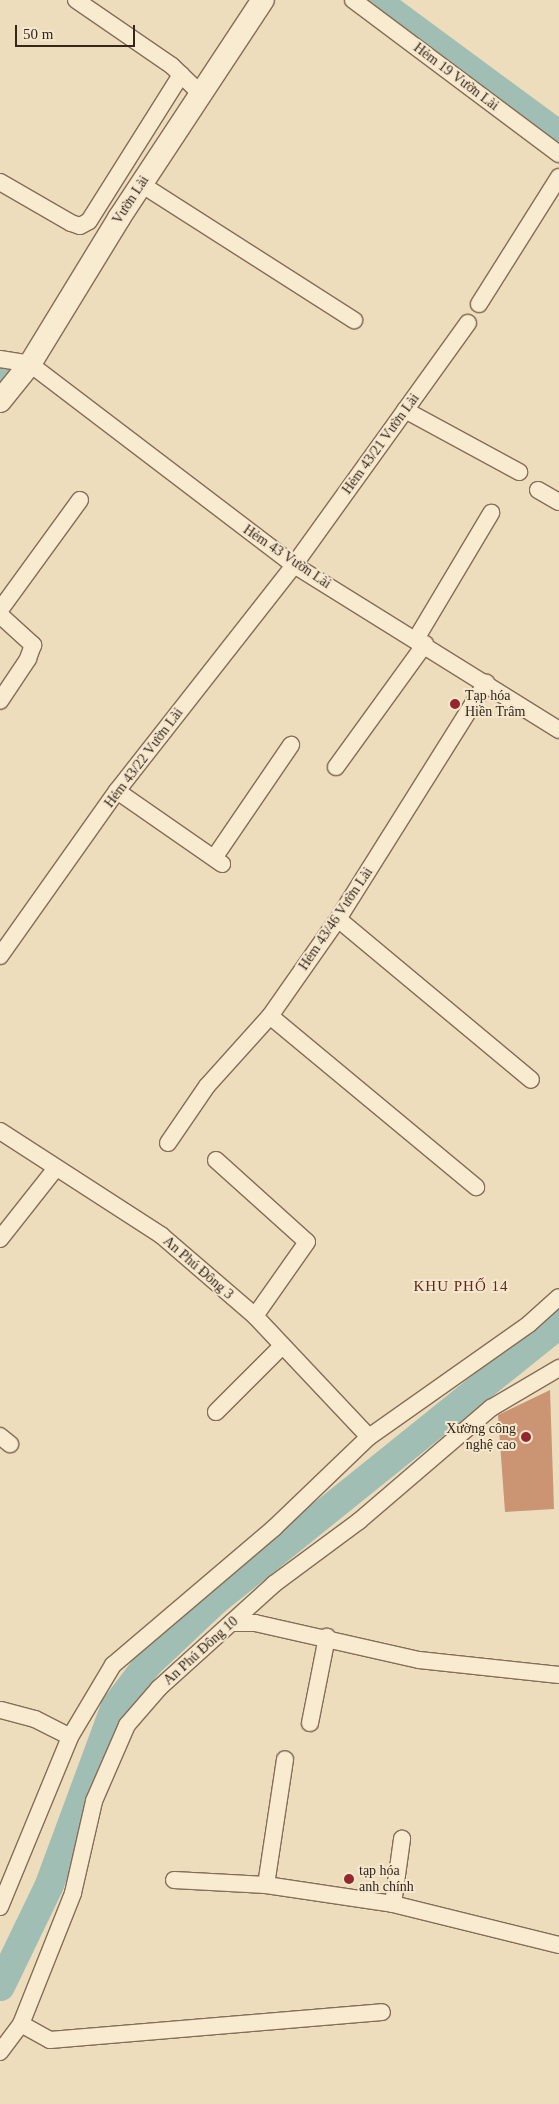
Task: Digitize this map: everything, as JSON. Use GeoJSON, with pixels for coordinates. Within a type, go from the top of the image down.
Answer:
{"type":"FeatureCollection","features":[{"type":"Feature","properties":{"kind":"main road","name":"Vườn Lài"},"geometry":{"type":"LineString","coordinates":[[0,401],[30,364],[141,184],[262,0]]}},
{"type":"Feature","properties":{"kind":"street"},"geometry":{"type":"LineString","coordinates":[[76,0],[181,75],[200,94]]}},
{"type":"Feature","properties":{"kind":"street","name":"Hẻm 19 Vườn Lài"},"geometry":{"type":"LineString","coordinates":[[353,0],[559,154]]}},
{"type":"Feature","properties":{"kind":"street"},"geometry":{"type":"LineString","coordinates":[[0,182],[70,223],[80,226],[89,221],[181,75]]}},
{"type":"Feature","properties":{"kind":"street"},"geometry":{"type":"LineString","coordinates":[[478,304],[559,177]]}},
{"type":"Feature","properties":{"kind":"street"},"geometry":{"type":"LineString","coordinates":[[141,184],[354,320]]}},
{"type":"Feature","properties":{"kind":"street","name":"Hẻm 43/21 Vườn Lài"},"geometry":{"type":"LineString","coordinates":[[294,565],[468,323]]}},
{"type":"Feature","properties":{"kind":"street"},"geometry":{"type":"LineString","coordinates":[[0,359],[30,364]]}},
{"type":"Feature","properties":{"kind":"street","name":"Hẻm 43 Vườn Lài"},"geometry":{"type":"LineString","coordinates":[[30,364],[294,565],[421,641],[559,730]]}},
{"type":"Feature","properties":{"kind":"street"},"geometry":{"type":"LineString","coordinates":[[405,410],[519,472]]}},
{"type":"Feature","properties":{"kind":"street"},"geometry":{"type":"LineString","coordinates":[[538,490],[559,502]]}},
{"type":"Feature","properties":{"kind":"street"},"geometry":{"type":"LineString","coordinates":[[0,610],[80,500]]}},
{"type":"Feature","properties":{"kind":"street"},"geometry":{"type":"LineString","coordinates":[[336,767],[421,641],[491,513]]}},
{"type":"Feature","properties":{"kind":"street","name":"Hẻm 43/22 Vườn Lài"},"geometry":{"type":"LineString","coordinates":[[0,956],[117,791],[294,565]]}},
{"type":"Feature","properties":{"kind":"street"},"geometry":{"type":"LineString","coordinates":[[0,615],[33,645],[28,659],[0,702]]}},
{"type":"Feature","properties":{"kind":"street","name":"Hẻm 43/46 Vườn Lài"},"geometry":{"type":"LineString","coordinates":[[168,1143],[207,1086],[270,1016],[338,919],[486,684]]}},
{"type":"Feature","properties":{"kind":"street"},"geometry":{"type":"LineString","coordinates":[[117,791],[218,861],[291,745]]}},
{"type":"Feature","properties":{"kind":"street"},"geometry":{"type":"LineString","coordinates":[[338,919],[532,1080]]}},
{"type":"Feature","properties":{"kind":"street"},"geometry":{"type":"LineString","coordinates":[[270,1016],[476,1187]]}},
{"type":"Feature","properties":{"kind":"street","name":"An Phú Đông 3"},"geometry":{"type":"LineString","coordinates":[[0,1131],[162,1236],[254,1316],[369,1437]]}},
{"type":"Feature","properties":{"kind":"street"},"geometry":{"type":"LineString","coordinates":[[216,1160],[307,1242],[254,1316]]}},
{"type":"Feature","properties":{"kind":"street"},"geometry":{"type":"LineString","coordinates":[[0,1239],[56,1168]]}},
{"type":"Feature","properties":{"kind":"street"},"geometry":{"type":"LineString","coordinates":[[0,1907],[70,1737],[92,1697],[124,1654],[274,1528],[369,1437],[529,1324],[559,1297]]}},
{"type":"Feature","properties":{"kind":"street"},"geometry":{"type":"LineString","coordinates":[[216,1412],[282,1346]]}},
{"type":"Feature","properties":{"kind":"street","name":"An Phú Đông 10"},"geometry":{"type":"LineString","coordinates":[[0,2052],[21,2024],[74,1894],[94,1801],[127,1725],[159,1688],[233,1623],[491,1408],[559,1368]]}},
{"type":"Feature","properties":{"kind":"street"},"geometry":{"type":"LineString","coordinates":[[233,1623],[326,1638],[418,1660],[559,1675]]}},
{"type":"Feature","properties":{"kind":"street"},"geometry":{"type":"LineString","coordinates":[[310,1723],[326,1638]]}},
{"type":"Feature","properties":{"kind":"street"},"geometry":{"type":"LineString","coordinates":[[1,1710],[35,1719],[70,1737]]}},
{"type":"Feature","properties":{"kind":"street"},"geometry":{"type":"LineString","coordinates":[[266,1885],[285,1759]]}},
{"type":"Feature","properties":{"kind":"street"},"geometry":{"type":"LineString","coordinates":[[393,1904],[402,1839]]}},
{"type":"Feature","properties":{"kind":"street"},"geometry":{"type":"LineString","coordinates":[[174,1880],[266,1885],[393,1904],[559,1945]]}},
{"type":"Feature","properties":{"kind":"street"},"geometry":{"type":"LineString","coordinates":[[21,2024],[50,2040],[382,2012]]}},
{"type":"Feature","properties":{"kind":"building","name":"Xường công nghệ cao"},"geometry":{"type":"Polygon","coordinates":[[[550,1390],[554,1509],[505,1512],[498,1415],[550,1390]]]}},
{"type":"Feature","properties":{"kind":"waterway"},"geometry":{"type":"LineString","coordinates":[[376,0],[551,129]]}},
{"type":"Feature","properties":{"kind":"waterway"},"geometry":{"type":"LineString","coordinates":[[0,1986],[49,1884],[115,1706],[147,1664],[215,1600],[559,1323]]}},
{"type":"Feature","properties":{"kind":"place","name":"Tạp hóa Hiền Trâm"},"geometry":{"type":"Point","coordinates":[455,704]}},
{"type":"Feature","properties":{"kind":"place","name":"Xường công nghệ cao"},"geometry":{"type":"Point","coordinates":[526,1437]}},
{"type":"Feature","properties":{"kind":"place","name":"tạp hóa anh chính"},"geometry":{"type":"Point","coordinates":[349,1879]}},
{"type":"Feature","properties":{"kind":"district","name":"KHU PHỐ 14"},"geometry":{"type":"Point","coordinates":[461,1287]}}]}
